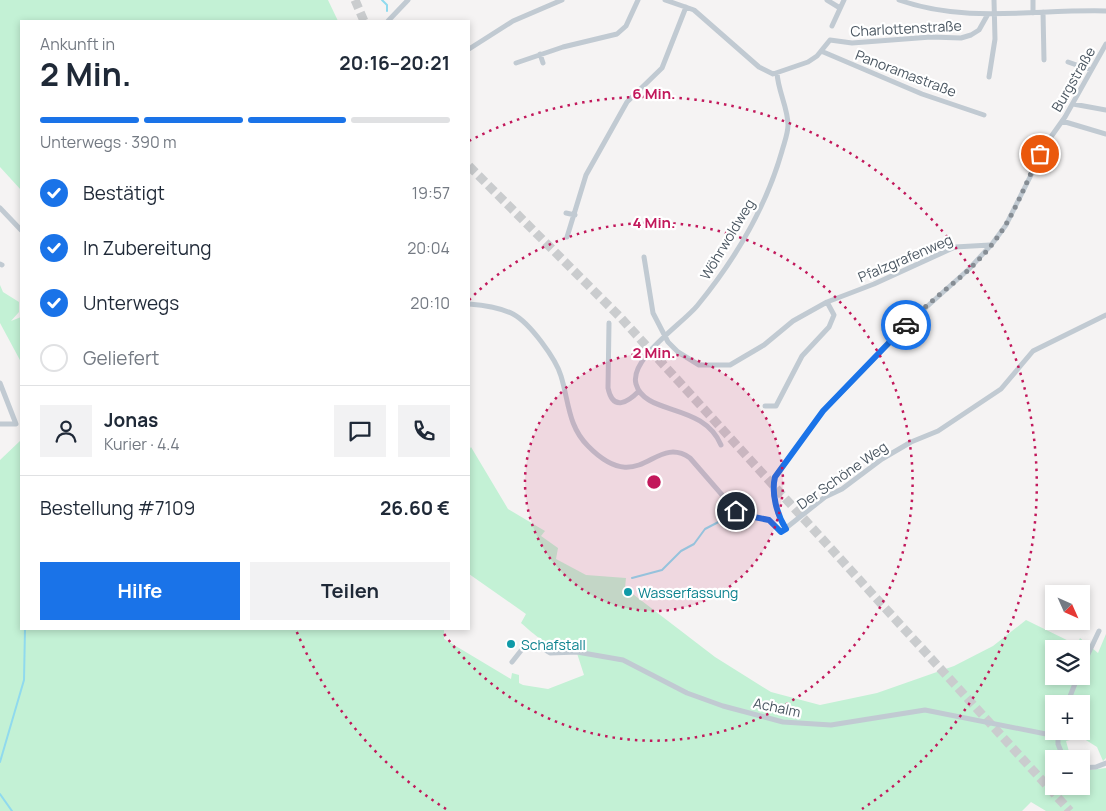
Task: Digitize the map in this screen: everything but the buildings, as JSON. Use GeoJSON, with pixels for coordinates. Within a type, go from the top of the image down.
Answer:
{"type":"FeatureCollection","features":[{"type":"Feature","properties":{"kind":"street"},"geometry":{"type":"LineString","coordinates":[[388,20],[408,0]]}},
{"type":"Feature","properties":{"kind":"street"},"geometry":{"type":"LineString","coordinates":[[470,48],[513,21],[562,0]]}},
{"type":"Feature","properties":{"kind":"street"},"geometry":{"type":"LineString","coordinates":[[516,63],[540,54],[618,34],[626,26],[638,0]]}},
{"type":"Feature","properties":{"kind":"street"},"geometry":{"type":"LineString","coordinates":[[664,0],[697,12],[759,67],[769,73],[777,73],[808,62],[821,51]]}},
{"type":"Feature","properties":{"kind":"street","name":"Charlottenstraße"},"geometry":{"type":"LineString","coordinates":[[827,0],[840,8]]}},
{"type":"Feature","properties":{"kind":"street"},"geometry":{"type":"LineString","coordinates":[[832,26],[844,0]]}},
{"type":"Feature","properties":{"kind":"street","name":"Charlottenstraße"},"geometry":{"type":"LineString","coordinates":[[899,0],[924,8],[988,14],[1106,11]]}},
{"type":"Feature","properties":{"kind":"street"},"geometry":{"type":"LineString","coordinates":[[924,8],[925,0]]}},
{"type":"Feature","properties":{"kind":"street"},"geometry":{"type":"LineString","coordinates":[[989,77],[994,44],[994,0]]}},
{"type":"Feature","properties":{"kind":"street"},"geometry":{"type":"LineString","coordinates":[[1033,0],[1033,13]]}},
{"type":"Feature","properties":{"kind":"street"},"geometry":{"type":"LineString","coordinates":[[567,237],[575,215],[582,185],[589,169],[627,102],[662,68],[686,7]]}},
{"type":"Feature","properties":{"kind":"street"},"geometry":{"type":"LineString","coordinates":[[1043,12],[1044,60]]}},
{"type":"Feature","properties":{"kind":"street","name":"Charlottenstraße"},"geometry":{"type":"LineString","coordinates":[[821,51],[827,42],[832,39],[852,43],[924,37],[966,37],[979,30],[988,14]]}},
{"type":"Feature","properties":{"kind":"street","name":"Burgstraße"},"geometry":{"type":"LineString","coordinates":[[786,529],[778,510],[774,491],[775,477],[780,469],[823,411],[913,319],[969,269],[992,244],[1006,225],[1048,141],[1073,104],[1106,44]]}},
{"type":"Feature","properties":{"kind":"street","name":"Panoramastraße"},"geometry":{"type":"LineString","coordinates":[[821,51],[922,94],[984,114]]}},
{"type":"Feature","properties":{"kind":"street"},"geometry":{"type":"LineString","coordinates":[[540,54],[543,63]]}},
{"type":"Feature","properties":{"kind":"street"},"geometry":{"type":"LineString","coordinates":[[1068,62],[1092,70]]}},
{"type":"Feature","properties":{"kind":"street","name":"Wöhrwoldweg"},"geometry":{"type":"LineString","coordinates":[[640,391],[635,377],[646,355],[690,314],[718,278],[741,242],[769,190],[788,125],[777,73]]}},
{"type":"Feature","properties":{"kind":"street"},"geometry":{"type":"LineString","coordinates":[[1073,104],[1106,110]]}},
{"type":"Feature","properties":{"kind":"street"},"geometry":{"type":"LineString","coordinates":[[1062,121],[1106,134]]}},
{"type":"Feature","properties":{"kind":"street"},"geometry":{"type":"LineString","coordinates":[[0,208],[20,229]]}},
{"type":"Feature","properties":{"kind":"street"},"geometry":{"type":"LineString","coordinates":[[566,213],[575,215]]}},
{"type":"Feature","properties":{"kind":"street","name":"Pfalzgrafenweg"},"geometry":{"type":"LineString","coordinates":[[644,257],[653,313],[664,338],[678,352],[699,365],[730,365],[764,345],[793,321],[827,302],[874,284],[956,247],[987,247],[992,244]]}},
{"type":"Feature","properties":{"kind":"street"},"geometry":{"type":"LineString","coordinates":[[765,406],[776,406],[802,356],[829,327],[834,314],[827,302]]}},
{"type":"Feature","properties":{"kind":"street"},"geometry":{"type":"LineString","coordinates":[[470,304],[510,313],[528,327],[559,368],[569,414],[575,429],[587,445],[608,463],[630,468],[668,452],[683,453],[690,458],[736,511],[744,515],[769,520],[781,532],[786,529]]}},
{"type":"Feature","properties":{"kind":"street","name":"Der Schöne Weg"},"geometry":{"type":"LineString","coordinates":[[786,529],[825,497],[842,488],[911,442],[938,431],[1001,389],[1033,351],[1106,315]]}},
{"type":"Feature","properties":{"kind":"street"},"geometry":{"type":"LineString","coordinates":[[609,323],[608,388],[610,396],[615,401],[622,403],[630,400],[640,391],[658,404],[705,422],[715,433],[721,445]]}},
{"type":"Feature","properties":{"kind":"street"},"geometry":{"type":"LineString","coordinates":[[0,383],[16,424],[0,424]]}},
{"type":"Feature","properties":{"kind":"street"},"geometry":{"type":"LineString","coordinates":[[1090,650],[1099,631]]}},
{"type":"Feature","properties":{"kind":"street","name":"Achalm"},"geometry":{"type":"LineString","coordinates":[[512,662],[527,644],[534,643],[550,653],[577,652],[608,656],[623,660],[687,693],[723,706],[783,722],[831,725],[925,710],[1045,732]]}},
{"type":"Feature","properties":{"kind":"street"},"geometry":{"type":"LineString","coordinates":[[1090,767],[1106,763]]}},
{"type":"Feature","properties":{"kind":"green space"},"geometry":{"type":"Polygon","coordinates":[[[0,0],[328,0],[338,20],[20,20],[20,189],[0,167],[0,0]]]}},
{"type":"Feature","properties":{"kind":"green space"},"geometry":{"type":"Polygon","coordinates":[[[0,285],[3,292],[19,302],[19,312],[11,321],[20,317],[20,360],[0,323],[0,285]]]}},
{"type":"Feature","properties":{"kind":"green space"},"geometry":{"type":"Polygon","coordinates":[[[20,441],[20,630],[444,630],[444,639],[511,679],[512,673],[519,675],[519,683],[523,685],[548,689],[584,675],[575,647],[560,648],[539,638],[521,623],[526,614],[470,575],[471,447],[508,509],[545,531],[541,536],[558,548],[556,559],[586,575],[626,578],[625,588],[715,657],[771,692],[820,705],[877,693],[954,666],[993,646],[1026,620],[1067,640],[1045,640],[1045,685],[1090,685],[1090,646],[1098,653],[1106,634],[1106,758],[1103,761],[1097,747],[1086,740],[1090,740],[1090,695],[1045,695],[1045,740],[1070,740],[1066,741],[1068,750],[1045,750],[1045,795],[1090,795],[1090,770],[1106,768],[1106,811],[1046,811],[1031,802],[1022,811],[0,811],[0,460],[20,441]]]}},
{"type":"Feature","properties":{"kind":"waterway"},"geometry":{"type":"LineString","coordinates":[[382,0],[387,5],[387,11]]}},
{"type":"Feature","properties":{"kind":"waterway"},"geometry":{"type":"LineString","coordinates":[[632,578],[662,570],[681,551],[694,544],[705,529],[728,517]]}},
{"type":"Feature","properties":{"kind":"waterway"},"geometry":{"type":"LineString","coordinates":[[0,762],[24,680],[25,630]]}},
{"type":"Feature","properties":{"kind":"waterway"},"geometry":{"type":"LineString","coordinates":[[0,794],[12,811]]}},
{"type":"Feature","properties":{"kind":"tunnel"},"geometry":{"type":"LineString","coordinates":[[355,0],[364,20]]}},
{"type":"Feature","properties":{"kind":"tunnel"},"geometry":{"type":"LineString","coordinates":[[470,167],[621,318],[1070,811]]}},
{"type":"Feature","properties":{"kind":"way so far"},"geometry":{"type":"LineString","coordinates":[[906,325],[969,269],[992,244],[1006,225],[1040,154]]}},
{"type":"Feature","properties":{"kind":"place","name":"Wasserfassung"},"geometry":{"type":"Point","coordinates":[628,592]}},
{"type":"Feature","properties":{"kind":"place","name":"Schafstall"},"geometry":{"type":"Point","coordinates":[511,644]}},
{"type":"Feature","properties":{"kind":"route"},"geometry":{"type":"LineString","coordinates":[[736,511],[744,515],[769,520],[781,532],[786,529],[778,510],[773,484],[775,477],[823,411],[906,325]]}}]}
